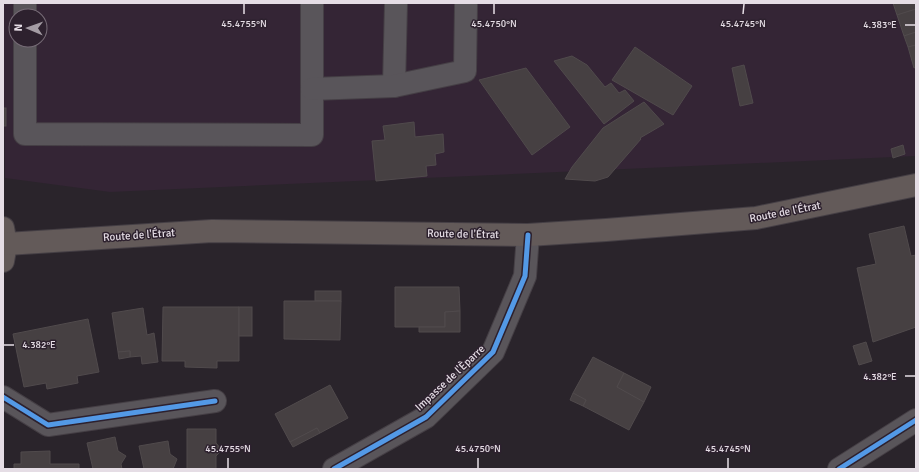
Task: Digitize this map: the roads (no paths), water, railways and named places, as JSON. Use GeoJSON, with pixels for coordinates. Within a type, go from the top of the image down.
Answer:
{"type":"FeatureCollection","features":[{"type":"Feature","properties":{"kind":"main road","name":"Route de l'Étrat"},"geometry":{"type":"LineString","coordinates":[[4,245],[212,231],[528,235],[756,218],[916,185]]}},
{"type":"Feature","properties":{"kind":"street"},"geometry":{"type":"LineString","coordinates":[[25,48],[25,134],[312,135],[312,3]]}},
{"type":"Feature","properties":{"kind":"street"},"geometry":{"type":"LineString","coordinates":[[394,86],[396,3]]}},
{"type":"Feature","properties":{"kind":"street"},"geometry":{"type":"LineString","coordinates":[[312,89],[394,86],[465,72],[466,5]]}},
{"type":"Feature","properties":{"kind":"street","name":"Impasse de l'Èparre"},"geometry":{"type":"LineString","coordinates":[[334,469],[426,417],[493,352],[524,276],[528,235]]}},
{"type":"Feature","properties":{"kind":"street"},"geometry":{"type":"LineString","coordinates":[[3,398],[48,425],[215,401]]}},
{"type":"Feature","properties":{"kind":"street"},"geometry":{"type":"LineString","coordinates":[[840,469],[916,420]]}}]}
